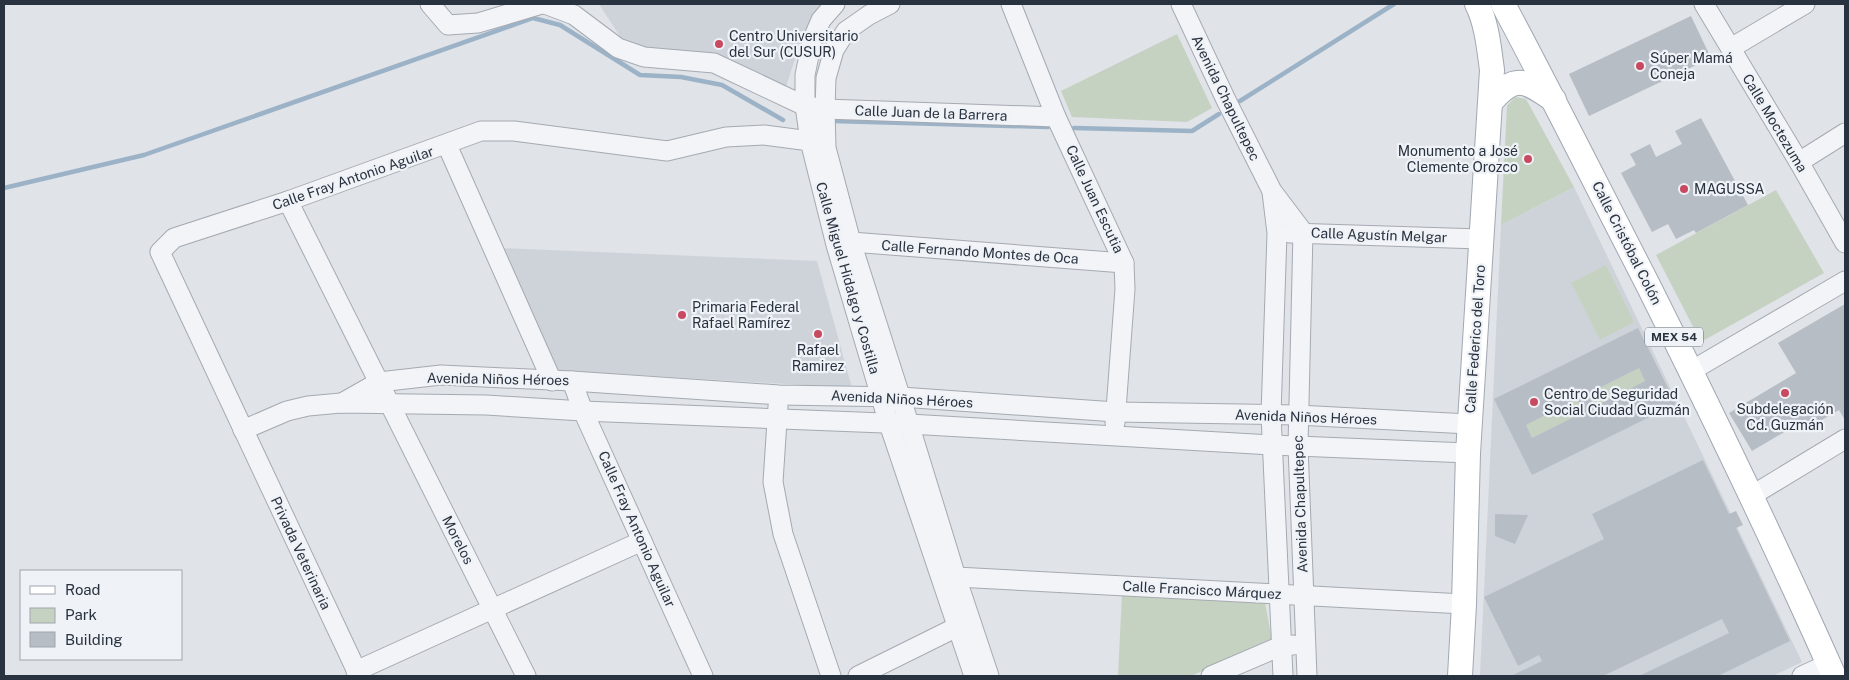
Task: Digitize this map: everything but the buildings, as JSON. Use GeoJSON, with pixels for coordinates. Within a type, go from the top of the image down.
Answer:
{"type":"FeatureCollection","features":[{"type":"Feature","properties":{"kind":"main road","name":"Calle Federico del Toro"},"geometry":{"type":"LineString","coordinates":[[1460,676],[1469,424],[1492,70],[1487,38],[1481,12],[1477,4]]}},
{"type":"Feature","properties":{"kind":"main road","name":"Calle Cristóbal Colón"},"geometry":{"type":"LineString","coordinates":[[1503,4],[1555,101],[1691,371],[1752,496],[1831,670]]}},
{"type":"Feature","properties":{"kind":"main road"},"geometry":{"type":"LineString","coordinates":[[1490,103],[1508,85],[1519,82],[1533,85],[1555,101]]}},
{"type":"Feature","properties":{"kind":"street"},"geometry":{"type":"LineString","coordinates":[[430,4],[448,25],[478,23],[544,4]]}},
{"type":"Feature","properties":{"kind":"street","name":"Calle Juan de la Barrera"},"geometry":{"type":"LineString","coordinates":[[544,4],[574,15],[618,48],[644,57],[714,63],[763,88],[805,106],[824,109],[1056,117]]}},
{"type":"Feature","properties":{"kind":"street","name":"Calle Miguel Hidalgo y Costilla"},"geometry":{"type":"LineString","coordinates":[[835,4],[821,20],[812,41],[805,75],[805,106],[810,141],[843,244],[901,397],[948,579]]}},
{"type":"Feature","properties":{"kind":"street","name":"Calle Miguel Hidalgo y Costilla"},"geometry":{"type":"LineString","coordinates":[[890,4],[846,31],[834,50],[826,78],[824,109],[826,148],[843,244],[888,424],[948,579],[963,624],[974,676]]}},
{"type":"Feature","properties":{"kind":"street","name":"Calle Juan Escutia"},"geometry":{"type":"LineString","coordinates":[[1011,4],[1056,117],[1124,263],[1125,289],[1114,435]]}},
{"type":"Feature","properties":{"kind":"street","name":"Avenida Chapultepec"},"geometry":{"type":"LineString","coordinates":[[1181,4],[1226,100],[1272,191],[1303,232],[1298,446],[1302,595],[1307,676]]}},
{"type":"Feature","properties":{"kind":"street","name":"Calle Moctezuma"},"geometry":{"type":"LineString","coordinates":[[1704,4],[1845,242]]}},
{"type":"Feature","properties":{"kind":"street"},"geometry":{"type":"LineString","coordinates":[[1731,48],[1805,4]]}},
{"type":"Feature","properties":{"kind":"street"},"geometry":{"type":"LineString","coordinates":[[447,145],[481,131],[514,131],[667,151],[726,137],[764,135],[810,141]]}},
{"type":"Feature","properties":{"kind":"street"},"geometry":{"type":"LineString","coordinates":[[1799,162],[1845,133]]}},
{"type":"Feature","properties":{"kind":"street","name":"Calle Fray Antonio Aguilar"},"geometry":{"type":"LineString","coordinates":[[243,430],[160,252],[174,238],[288,201],[447,145],[552,381]]}},
{"type":"Feature","properties":{"kind":"street","name":"Avenida Chapultepec"},"geometry":{"type":"LineString","coordinates":[[1272,191],[1277,233],[1271,415],[1283,676]]}},
{"type":"Feature","properties":{"kind":"street","name":"Morelos"},"geometry":{"type":"LineString","coordinates":[[288,201],[526,676]]}},
{"type":"Feature","properties":{"kind":"street","name":"Calle Agustín Melgar"},"geometry":{"type":"LineString","coordinates":[[1277,233],[1303,232],[1481,239]]}},
{"type":"Feature","properties":{"kind":"street","name":"Calle Fernando Montes de Oca"},"geometry":{"type":"LineString","coordinates":[[843,244],[1124,263]]}},
{"type":"Feature","properties":{"kind":"street"},"geometry":{"type":"LineString","coordinates":[[1691,371],[1845,281]]}},
{"type":"Feature","properties":{"kind":"street","name":"Avenida Niños Héroes"},"geometry":{"type":"LineString","coordinates":[[341,403],[378,382],[441,375],[572,381],[779,395],[901,397],[1116,412],[1298,415],[1469,424]]}},
{"type":"Feature","properties":{"kind":"street"},"geometry":{"type":"LineString","coordinates":[[486,405],[520,379]]}},
{"type":"Feature","properties":{"kind":"street","name":"Calle Fray Antonio Aguilar"},"geometry":{"type":"LineString","coordinates":[[572,381],[703,676]]}},
{"type":"Feature","properties":{"kind":"street"},"geometry":{"type":"LineString","coordinates":[[779,395],[773,482],[783,534],[831,676]]}},
{"type":"Feature","properties":{"kind":"street","name":"Avenida Niños Héroes"},"geometry":{"type":"LineString","coordinates":[[243,430],[287,411],[308,406],[341,403],[486,405],[584,411],[909,424],[1272,445],[1468,453]]}},
{"type":"Feature","properties":{"kind":"street","name":"Privada Veterinaria"},"geometry":{"type":"LineString","coordinates":[[243,430],[358,674]]}},
{"type":"Feature","properties":{"kind":"street"},"geometry":{"type":"LineString","coordinates":[[1752,496],[1845,439]]}},
{"type":"Feature","properties":{"kind":"street"},"geometry":{"type":"LineString","coordinates":[[358,674],[642,541]]}},
{"type":"Feature","properties":{"kind":"street","name":"Calle Francisco Márquez"},"geometry":{"type":"LineString","coordinates":[[948,579],[1464,604]]}},
{"type":"Feature","properties":{"kind":"street"},"geometry":{"type":"LineString","coordinates":[[858,676],[963,624]]}},
{"type":"Feature","properties":{"kind":"street","name":"Calle Miguel Hidalgo y Costilla"},"geometry":{"type":"LineString","coordinates":[[963,624],[989,676]]}},
{"type":"Feature","properties":{"kind":"street"},"geometry":{"type":"LineString","coordinates":[[1211,676],[1281,646],[1304,645]]}},
{"type":"Feature","properties":{"kind":"street"},"geometry":{"type":"LineString","coordinates":[[1802,676],[1831,670]]}},
{"type":"Feature","properties":{"kind":"shaded area","name":"Centro Universitario del Sur (CUSUR)"},"geometry":{"type":"Polygon","coordinates":[[[599,4],[827,4],[802,37],[785,90],[655,51],[621,38],[599,4]]]}},
{"type":"Feature","properties":{"kind":"shaded area"},"geometry":{"type":"Polygon","coordinates":[[[1574,187],[1802,662],[1773,676],[1480,676],[1501,225],[1574,187]]]}},
{"type":"Feature","properties":{"kind":"shaded area","name":"Primaria Federal Rafael Ramírez"},"geometry":{"type":"Polygon","coordinates":[[[500,248],[817,261],[852,388],[556,370],[500,248]]]}},
{"type":"Feature","properties":{"kind":"green space"},"geometry":{"type":"Polygon","coordinates":[[[1177,34],[1212,108],[1187,122],[1072,117],[1061,91],[1177,34]]]}},
{"type":"Feature","properties":{"kind":"green space"},"geometry":{"type":"Polygon","coordinates":[[[1515,97],[1526,99],[1574,187],[1501,225],[1507,106],[1515,97]]]}},
{"type":"Feature","properties":{"kind":"green space"},"geometry":{"type":"Polygon","coordinates":[[[1776,190],[1824,273],[1701,342],[1656,255],[1776,190]]]}},
{"type":"Feature","properties":{"kind":"green space"},"geometry":{"type":"Polygon","coordinates":[[[1606,265],[1634,322],[1600,340],[1571,283],[1606,265]]]}},
{"type":"Feature","properties":{"kind":"green space"},"geometry":{"type":"Polygon","coordinates":[[[1639,368],[1645,381],[1594,407],[1587,394],[1639,368]]]}},
{"type":"Feature","properties":{"kind":"green space"},"geometry":{"type":"Polygon","coordinates":[[[1577,399],[1584,412],[1532,438],[1526,425],[1577,399]]]}},
{"type":"Feature","properties":{"kind":"green space"},"geometry":{"type":"Polygon","coordinates":[[[1122,593],[1265,603],[1272,640],[1191,676],[1118,676],[1122,593]]]}},
{"type":"Feature","properties":{"kind":"waterway"},"geometry":{"type":"LineString","coordinates":[[1240,101],[1394,4]]}},
{"type":"Feature","properties":{"kind":"waterway"},"geometry":{"type":"LineString","coordinates":[[4,188],[144,155],[533,18],[560,25],[640,75],[681,77],[722,85],[783,120]]}},
{"type":"Feature","properties":{"kind":"waterway"},"geometry":{"type":"LineString","coordinates":[[1074,128],[1192,131],[1219,114]]}},
{"type":"Feature","properties":{"kind":"waterway"},"geometry":{"type":"LineString","coordinates":[[833,121],[1048,127]]}},
{"type":"Feature","properties":{"kind":"place","name":"Centro Universitario del Sur (CUSUR)"},"geometry":{"type":"Point","coordinates":[719,44]}},
{"type":"Feature","properties":{"kind":"place","name":"Súper Mamá Coneja"},"geometry":{"type":"Point","coordinates":[1640,66]}},
{"type":"Feature","properties":{"kind":"place","name":"Monumento a José Clemente Orozco"},"geometry":{"type":"Point","coordinates":[1528,159]}},
{"type":"Feature","properties":{"kind":"place","name":"MAGUSSA"},"geometry":{"type":"Point","coordinates":[1684,189]}},
{"type":"Feature","properties":{"kind":"place","name":"Primaria Federal Rafael Ramírez"},"geometry":{"type":"Point","coordinates":[682,315]}},
{"type":"Feature","properties":{"kind":"place","name":"Rafael Ramirez"},"geometry":{"type":"Point","coordinates":[818,334]}},
{"type":"Feature","properties":{"kind":"place","name":"Subdelegación Cd. Guzmán"},"geometry":{"type":"Point","coordinates":[1785,393]}},
{"type":"Feature","properties":{"kind":"place","name":"Centro de Seguridad Social Ciudad Guzmán"},"geometry":{"type":"Point","coordinates":[1534,402]}}]}
